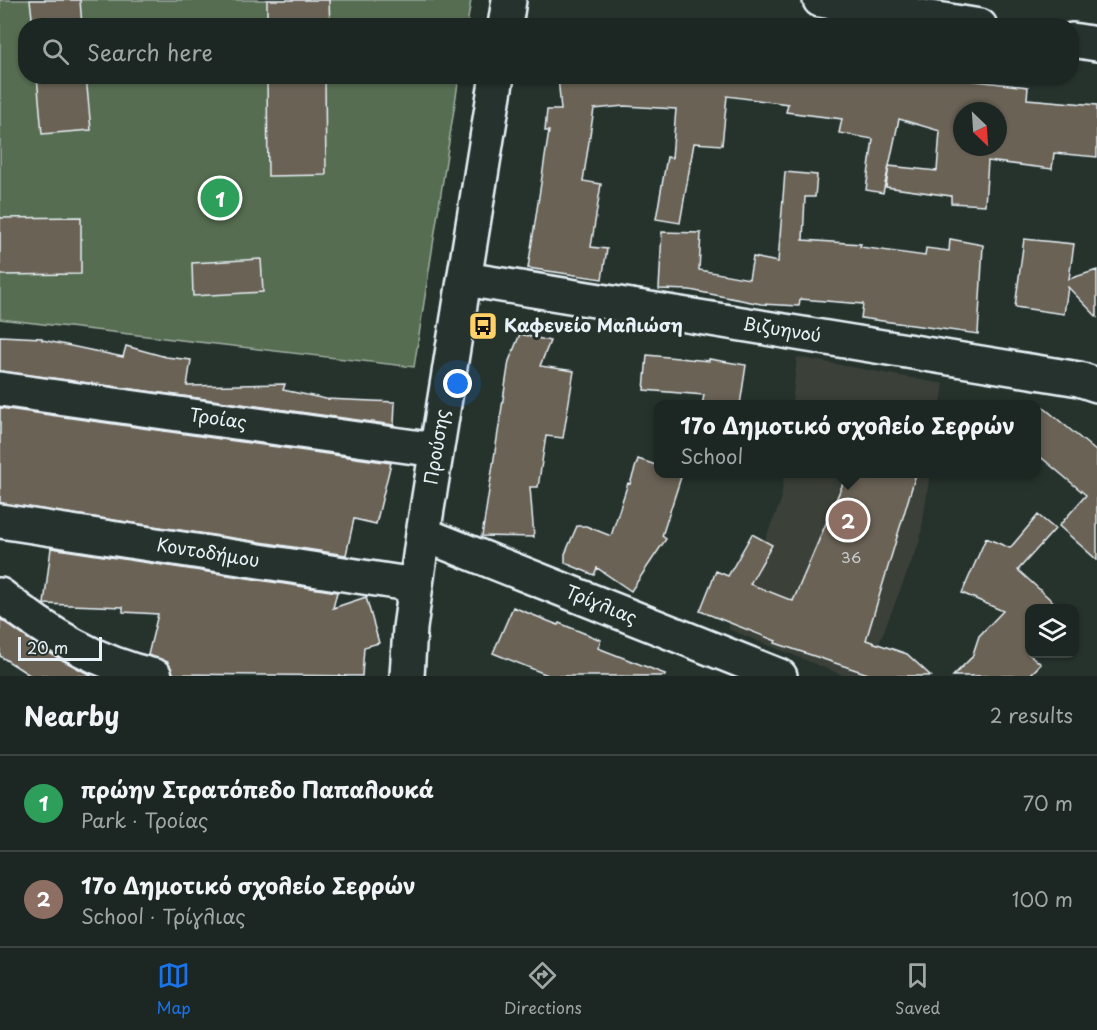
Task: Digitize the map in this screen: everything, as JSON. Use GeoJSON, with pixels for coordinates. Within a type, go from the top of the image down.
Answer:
{"type":"FeatureCollection","features":[{"type":"Feature","properties":{"kind":"street"},"geometry":{"type":"LineString","coordinates":[[506,18],[509,0]]}},
{"type":"Feature","properties":{"kind":"street"},"geometry":{"type":"LineString","coordinates":[[820,0],[931,18]]}},
{"type":"Feature","properties":{"kind":"street"},"geometry":{"type":"LineString","coordinates":[[1079,41],[1097,44]]}},
{"type":"Feature","properties":{"kind":"street","name":"Προύσης"},"geometry":{"type":"LineString","coordinates":[[404,667],[436,450],[496,84]]}},
{"type":"Feature","properties":{"kind":"street","name":"Βιζυηνού"},"geometry":{"type":"LineString","coordinates":[[465,279],[1079,379],[1097,385]]}},
{"type":"Feature","properties":{"kind":"street","name":"Τροίας"},"geometry":{"type":"LineString","coordinates":[[0,389],[436,450]]}},
{"type":"Feature","properties":{"kind":"street","name":"Κοντοδήμου"},"geometry":{"type":"LineString","coordinates":[[0,521],[415,585]]}},
{"type":"Feature","properties":{"kind":"street","name":"Τρίγλιας"},"geometry":{"type":"LineString","coordinates":[[423,534],[780,676]]}},
{"type":"Feature","properties":{"kind":"street"},"geometry":{"type":"LineString","coordinates":[[0,595],[36,622],[85,652],[112,664],[155,676]]}},
{"type":"Feature","properties":{"kind":"shaded area"},"geometry":{"type":"Polygon","coordinates":[[[797,357],[944,384],[942,400],[792,400],[797,357]]]}},
{"type":"Feature","properties":{"kind":"shaded area"},"geometry":{"type":"Polygon","coordinates":[[[784,478],[929,478],[920,540],[866,676],[845,676],[728,629],[781,501],[784,478]]]}},
{"type":"Feature","properties":{"kind":"green space"},"geometry":{"type":"Polygon","coordinates":[[[0,0],[471,0],[468,18],[18,18],[18,84],[458,84],[414,367],[0,319],[0,0]]]}},
{"type":"Feature","properties":{"kind":"building"},"geometry":{"type":"Polygon","coordinates":[[[30,0],[80,0],[81,18],[32,18],[30,0]]]}},
{"type":"Feature","properties":{"kind":"building"},"geometry":{"type":"Polygon","coordinates":[[[267,0],[329,0],[330,18],[267,18],[267,0]]]}},
{"type":"Feature","properties":{"kind":"building"},"geometry":{"type":"Polygon","coordinates":[[[38,84],[87,84],[91,130],[42,134],[38,84]]]}},
{"type":"Feature","properties":{"kind":"building"},"geometry":{"type":"Polygon","coordinates":[[[267,84],[325,84],[326,175],[268,176],[267,84]]]}},
{"type":"Feature","properties":{"kind":"building"},"geometry":{"type":"Polygon","coordinates":[[[559,84],[1002,84],[1028,87],[1027,99],[1097,105],[1097,157],[1054,153],[1052,169],[988,161],[985,205],[951,203],[951,196],[886,187],[889,166],[883,193],[866,190],[873,139],[839,133],[842,119],[786,112],[788,104],[727,96],[722,145],[694,143],[680,223],[656,219],[667,157],[672,158],[676,109],[624,106],[594,109],[583,181],[601,184],[591,247],[607,249],[602,279],[528,268],[549,131],[545,131],[547,110],[561,110],[559,84]],[[899,119],[889,166],[937,171],[940,131],[899,119]]]}},
{"type":"Feature","properties":{"kind":"building"},"geometry":{"type":"Polygon","coordinates":[[[785,172],[817,175],[815,197],[805,197],[803,240],[861,244],[860,247],[925,256],[926,248],[949,251],[950,239],[983,245],[978,334],[861,318],[863,304],[800,299],[799,306],[761,304],[690,290],[659,289],[662,232],[701,233],[699,270],[749,279],[753,257],[778,262],[785,172]]]}},
{"type":"Feature","properties":{"kind":"building"},"geometry":{"type":"Polygon","coordinates":[[[81,217],[81,274],[0,275],[0,218],[81,217]]]}},
{"type":"Feature","properties":{"kind":"building"},"geometry":{"type":"Polygon","coordinates":[[[1024,239],[1074,244],[1069,279],[1097,270],[1097,317],[1068,287],[1064,314],[1015,307],[1024,239]]]}},
{"type":"Feature","properties":{"kind":"building"},"geometry":{"type":"Polygon","coordinates":[[[261,259],[263,292],[193,296],[192,263],[261,259]]]}},
{"type":"Feature","properties":{"kind":"building"},"geometry":{"type":"Polygon","coordinates":[[[520,334],[550,341],[540,366],[574,371],[563,438],[546,436],[538,487],[530,487],[534,537],[482,536],[509,361],[520,334]]]}},
{"type":"Feature","properties":{"kind":"building"},"geometry":{"type":"Polygon","coordinates":[[[0,336],[42,338],[42,340],[123,357],[126,346],[166,357],[191,360],[187,386],[285,384],[283,390],[326,399],[395,402],[394,425],[0,371],[0,336]]]}},
{"type":"Feature","properties":{"kind":"building"},"geometry":{"type":"Polygon","coordinates":[[[647,355],[709,361],[709,359],[746,365],[741,400],[703,400],[704,395],[644,390],[647,355]]]}},
{"type":"Feature","properties":{"kind":"building"},"geometry":{"type":"Polygon","coordinates":[[[1041,405],[1097,452],[1097,560],[1059,526],[1086,495],[1041,457],[1041,405]]]}},
{"type":"Feature","properties":{"kind":"building"},"geometry":{"type":"Polygon","coordinates":[[[0,408],[391,463],[376,524],[354,519],[346,555],[0,503],[0,408]]]}},
{"type":"Feature","properties":{"kind":"building"},"geometry":{"type":"Polygon","coordinates":[[[638,459],[654,464],[654,478],[681,478],[662,536],[666,539],[631,591],[597,568],[594,575],[565,563],[565,554],[577,526],[586,526],[611,536],[628,483],[630,484],[638,459]]]}},
{"type":"Feature","properties":{"kind":"building"},"geometry":{"type":"Polygon","coordinates":[[[845,478],[915,478],[866,640],[907,654],[931,676],[874,676],[775,643],[776,641],[700,611],[716,571],[728,576],[752,534],[772,545],[750,584],[793,601],[845,478]]]}},
{"type":"Feature","properties":{"kind":"building"},"geometry":{"type":"Polygon","coordinates":[[[1038,515],[1055,529],[1018,570],[1055,604],[1025,604],[1025,658],[1034,658],[1041,664],[1029,676],[953,676],[972,657],[979,636],[1003,611],[962,593],[986,538],[1010,548],[1038,515]]]}},
{"type":"Feature","properties":{"kind":"building"},"geometry":{"type":"Polygon","coordinates":[[[51,548],[337,592],[333,608],[366,597],[379,643],[364,647],[362,676],[173,674],[168,662],[148,655],[158,614],[123,612],[123,607],[44,604],[51,548]]]}},
{"type":"Feature","properties":{"kind":"building"},"geometry":{"type":"Polygon","coordinates":[[[513,607],[601,640],[598,648],[665,674],[665,676],[550,676],[493,653],[513,607]]]}},
{"type":"Feature","properties":{"kind":"building"},"geometry":{"type":"Polygon","coordinates":[[[0,619],[44,650],[92,676],[31,676],[0,656],[0,619]]]}},
{"type":"Feature","properties":{"kind":"place","name":"πρώην Στρατόπεδο Παπαλουκά"},"geometry":{"type":"Point","coordinates":[220,198]}},
{"type":"Feature","properties":{"kind":"place","name":"Καφενείο Μαλιώση"},"geometry":{"type":"Point","coordinates":[483,326]}},
{"type":"Feature","properties":{"kind":"place","name":"17ο Δημοτικό σχολείο Σερρών"},"geometry":{"type":"Point","coordinates":[848,520]}}]}
